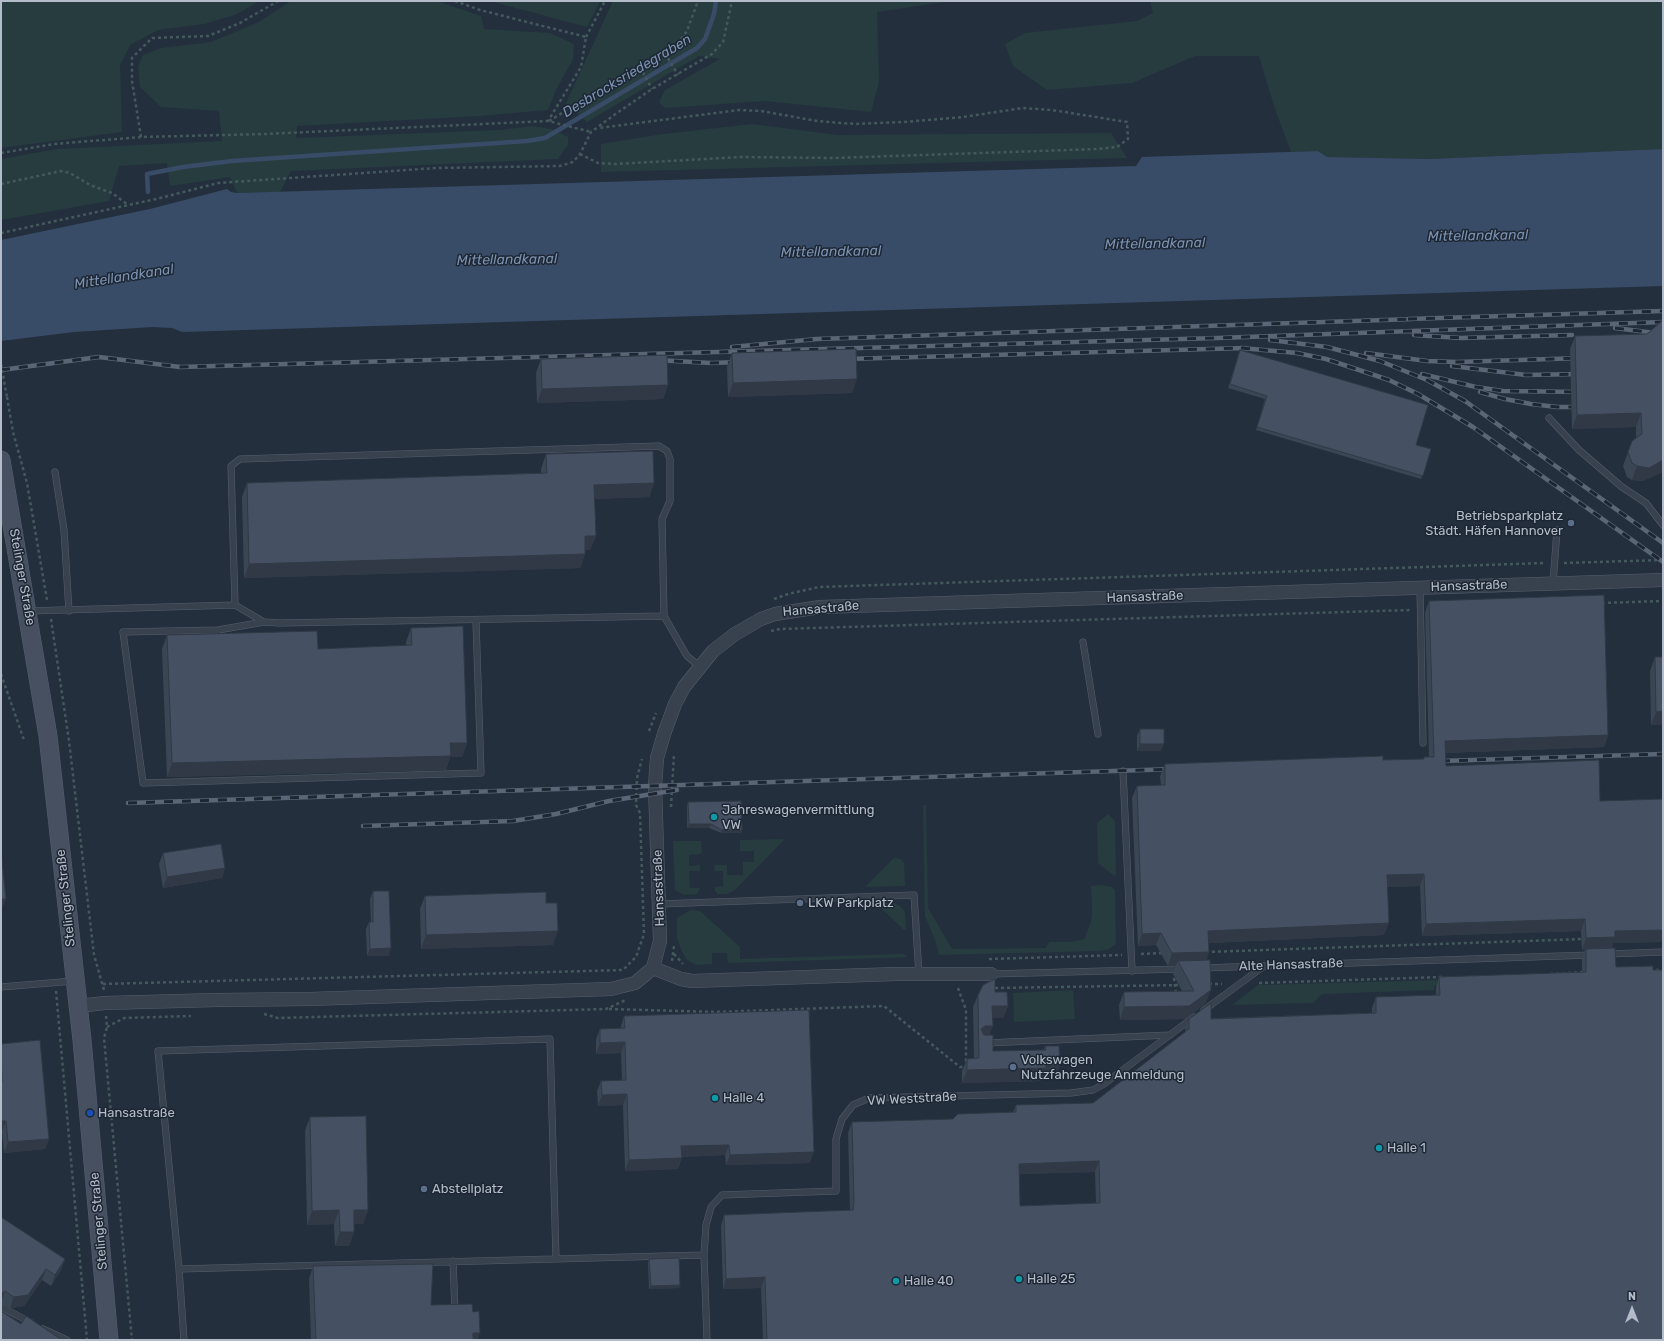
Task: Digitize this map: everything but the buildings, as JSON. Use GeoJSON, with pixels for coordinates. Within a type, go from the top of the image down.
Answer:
{"type":"FeatureCollection","features":[{"type":"Feature","properties":{"kind":"main road","name":"Stelinger Straße"},"geometry":{"type":"LineString","coordinates":[[1,460],[28,611],[48,736],[90,1113],[109,1340]]}},
{"type":"Feature","properties":{"kind":"street","name":"Hansastraße"},"geometry":{"type":"LineString","coordinates":[[653,968],[660,942],[655,786],[657,758],[675,704],[684,687],[699,666],[713,651],[735,634],[761,619],[788,611],[807,608],[1663,580]]}},
{"type":"Feature","properties":{"kind":"street"},"geometry":{"type":"LineString","coordinates":[[78,1006],[105,1003],[611,989],[635,983],[653,968],[681,979],[692,981],[991,974]]}},
{"type":"Feature","properties":{"kind":"lane"},"geometry":{"type":"LineString","coordinates":[[1549,418],[1579,450],[1622,487],[1646,503],[1663,525]]}},
{"type":"Feature","properties":{"kind":"lane"},"geometry":{"type":"LineString","coordinates":[[235,605],[231,466],[240,459],[659,446],[667,451],[670,459],[670,501],[662,519],[664,616],[687,656],[699,666]]}},
{"type":"Feature","properties":{"kind":"lane"},"geometry":{"type":"LineString","coordinates":[[55,472],[64,530],[69,611]]}},
{"type":"Feature","properties":{"kind":"lane"},"geometry":{"type":"LineString","coordinates":[[1553,584],[1557,530]]}},
{"type":"Feature","properties":{"kind":"lane"},"geometry":{"type":"LineString","coordinates":[[1420,588],[1423,743]]}},
{"type":"Feature","properties":{"kind":"lane"},"geometry":{"type":"LineString","coordinates":[[28,611],[235,605],[264,622]]}},
{"type":"Feature","properties":{"kind":"lane"},"geometry":{"type":"LineString","coordinates":[[476,621],[481,773],[143,783],[123,632],[218,630],[264,622],[320,623],[476,621],[664,616]]}},
{"type":"Feature","properties":{"kind":"lane"},"geometry":{"type":"LineString","coordinates":[[1083,642],[1098,734]]}},
{"type":"Feature","properties":{"kind":"lane"},"geometry":{"type":"LineString","coordinates":[[1124,771],[1132,971]]}},
{"type":"Feature","properties":{"kind":"lane"},"geometry":{"type":"LineString","coordinates":[[659,904],[914,895],[919,975]]}},
{"type":"Feature","properties":{"kind":"lane","name":"Alte Hansastraße"},"geometry":{"type":"LineString","coordinates":[[1195,969],[1663,952]]}},
{"type":"Feature","properties":{"kind":"lane","name":"VW Weststraße"},"geometry":{"type":"LineString","coordinates":[[707,1340],[704,1255],[706,1225],[711,1207],[722,1195],[836,1191],[836,1139],[842,1119],[853,1104],[869,1098],[1080,1093],[1093,1090],[1104,1084],[1264,966]]}},
{"type":"Feature","properties":{"kind":"lane"},"geometry":{"type":"LineString","coordinates":[[991,974],[1187,969]]}},
{"type":"Feature","properties":{"kind":"lane"},"geometry":{"type":"LineString","coordinates":[[1,987],[76,981]]}},
{"type":"Feature","properties":{"kind":"lane"},"geometry":{"type":"LineString","coordinates":[[981,1043],[1170,1035]]}},
{"type":"Feature","properties":{"kind":"lane"},"geometry":{"type":"LineString","coordinates":[[184,1340],[180,1269],[158,1051],[550,1039],[556,1259]]}},
{"type":"Feature","properties":{"kind":"lane"},"geometry":{"type":"LineString","coordinates":[[180,1269],[704,1255]]}},
{"type":"Feature","properties":{"kind":"lane"},"geometry":{"type":"LineString","coordinates":[[454,1261],[455,1312]]}},
{"type":"Feature","properties":{"kind":"lane"},"geometry":{"type":"LineString","coordinates":[[1,1307],[10,1313],[67,1340]]}},
{"type":"Feature","properties":{"kind":"path"},"geometry":{"type":"LineString","coordinates":[[141,137],[132,81],[132,58],[152,38],[208,36],[240,24],[278,1]]}},
{"type":"Feature","properties":{"kind":"path"},"geometry":{"type":"LineString","coordinates":[[454,1],[480,10],[586,37]]}},
{"type":"Feature","properties":{"kind":"path"},"geometry":{"type":"LineString","coordinates":[[548,121],[581,67],[586,37],[605,1]]}},
{"type":"Feature","properties":{"kind":"path"},"geometry":{"type":"LineString","coordinates":[[548,121],[601,88],[665,53],[678,43],[687,31],[698,1]]}},
{"type":"Feature","properties":{"kind":"path"},"geometry":{"type":"LineString","coordinates":[[1,233],[156,199],[218,183],[242,180],[436,168],[560,166],[573,162],[580,154],[592,132],[652,89],[712,54],[723,42],[732,1]]}},
{"type":"Feature","properties":{"kind":"path"},"geometry":{"type":"LineString","coordinates":[[665,53],[678,75]]}},
{"type":"Feature","properties":{"kind":"path"},"geometry":{"type":"LineString","coordinates":[[640,67],[652,89]]}},
{"type":"Feature","properties":{"kind":"path"},"geometry":{"type":"LineString","coordinates":[[580,154],[598,162],[616,164],[741,157],[835,158],[1097,149],[1117,146],[1128,140],[1127,122],[1052,110],[1023,108],[956,118],[855,124],[817,121],[761,111],[739,110],[599,128]]}},
{"type":"Feature","properties":{"kind":"path"},"geometry":{"type":"LineString","coordinates":[[1,153],[54,144],[141,137],[265,134],[548,121],[556,122],[573,129],[592,132]]}},
{"type":"Feature","properties":{"kind":"path"},"geometry":{"type":"LineString","coordinates":[[1,184],[61,172],[70,173],[90,185],[112,193],[128,204]]}},
{"type":"Feature","properties":{"kind":"path"},"geometry":{"type":"LineString","coordinates":[[1,364],[13,432],[27,483],[49,611],[69,741],[94,955],[103,984],[623,970],[636,957],[644,934],[640,813],[636,805],[637,778],[643,756]]}},
{"type":"Feature","properties":{"kind":"path"},"geometry":{"type":"LineString","coordinates":[[770,601],[788,594],[819,587],[1663,560]]}},
{"type":"Feature","properties":{"kind":"path"},"geometry":{"type":"LineString","coordinates":[[1595,604],[1663,601]]}},
{"type":"Feature","properties":{"kind":"path"},"geometry":{"type":"LineString","coordinates":[[767,632],[780,629],[1421,609]]}},
{"type":"Feature","properties":{"kind":"path"},"geometry":{"type":"LineString","coordinates":[[1,674],[24,740]]}},
{"type":"Feature","properties":{"kind":"path"},"geometry":{"type":"LineString","coordinates":[[648,736],[657,710]]}},
{"type":"Feature","properties":{"kind":"path"},"geometry":{"type":"LineString","coordinates":[[670,809],[674,753]]}},
{"type":"Feature","properties":{"kind":"path"},"geometry":{"type":"LineString","coordinates":[[1205,952],[1584,938]]}},
{"type":"Feature","properties":{"kind":"path"},"geometry":{"type":"LineString","coordinates":[[674,945],[674,954]]}},
{"type":"Feature","properties":{"kind":"path"},"geometry":{"type":"LineString","coordinates":[[983,959],[1166,953],[1176,985],[1177,1000]]}},
{"type":"Feature","properties":{"kind":"path"},"geometry":{"type":"LineString","coordinates":[[1647,970],[1663,970]]}},
{"type":"Feature","properties":{"kind":"path"},"geometry":{"type":"LineString","coordinates":[[1544,974],[1592,972]]}},
{"type":"Feature","properties":{"kind":"path"},"geometry":{"type":"LineString","coordinates":[[952,975],[966,1010],[966,1067]]}},
{"type":"Feature","properties":{"kind":"path"},"geometry":{"type":"LineString","coordinates":[[1208,984],[1449,977]]}},
{"type":"Feature","properties":{"kind":"path"},"geometry":{"type":"LineString","coordinates":[[55,982],[87,1340]]}},
{"type":"Feature","properties":{"kind":"path"},"geometry":{"type":"LineString","coordinates":[[989,988],[1184,985]]}},
{"type":"Feature","properties":{"kind":"path"},"geometry":{"type":"LineString","coordinates":[[958,988],[966,988]]}},
{"type":"Feature","properties":{"kind":"path"},"geometry":{"type":"LineString","coordinates":[[606,1009],[716,1012],[884,1006],[960,1067],[970,1066]]}},
{"type":"Feature","properties":{"kind":"path"},"geometry":{"type":"LineString","coordinates":[[107,1027],[104,1038],[132,1340]]}},
{"type":"Feature","properties":{"kind":"green space"},"geometry":{"type":"Polygon","coordinates":[[[1,1],[260,1],[235,15],[204,24],[158,30],[130,45],[120,65],[122,132],[1,148],[1,1]]]}},
{"type":"Feature","properties":{"kind":"green space"},"geometry":{"type":"Polygon","coordinates":[[[291,1],[437,1],[481,16],[484,29],[550,33],[574,44],[573,59],[556,90],[548,110],[480,116],[297,126],[296,138],[500,130],[532,126],[552,129],[568,137],[568,145],[558,159],[291,171],[280,192],[237,193],[230,177],[170,186],[167,163],[119,166],[109,201],[1,220],[1,159],[57,149],[222,141],[219,111],[161,107],[140,87],[138,67],[143,55],[161,48],[211,42],[259,22],[291,1]]]}},
{"type":"Feature","properties":{"kind":"green space"},"geometry":{"type":"Polygon","coordinates":[[[490,1],[600,1],[587,27],[490,1]]]}},
{"type":"Feature","properties":{"kind":"green space"},"geometry":{"type":"Polygon","coordinates":[[[613,1],[951,1],[877,12],[879,82],[871,112],[765,101],[665,108],[659,102],[665,90],[720,59],[699,56],[587,122],[566,103],[613,1]]]}},
{"type":"Feature","properties":{"kind":"green space"},"geometry":{"type":"Polygon","coordinates":[[[1150,1],[1663,1],[1663,149],[1430,159],[1327,157],[1318,151],[1291,152],[1275,109],[1259,56],[1195,56],[1132,83],[1047,90],[1013,66],[1005,44],[1025,33],[1137,21],[1153,13],[1150,1]]]}},
{"type":"Feature","properties":{"kind":"green space"},"geometry":{"type":"Polygon","coordinates":[[[752,124],[838,135],[1111,133],[1127,158],[601,172],[601,144],[663,134],[752,124]]]}},
{"type":"Feature","properties":{"kind":"green space"},"geometry":{"type":"Polygon","coordinates":[[[923,805],[926,805],[928,908],[952,949],[1046,948],[1049,942],[1072,942],[1084,939],[1091,922],[1091,886],[1100,885],[1112,887],[1115,890],[1116,944],[1109,949],[1099,951],[939,955],[935,940],[925,916],[923,805]]]}},
{"type":"Feature","properties":{"kind":"green space"},"geometry":{"type":"Polygon","coordinates":[[[1108,814],[1115,821],[1116,874],[1114,876],[1098,863],[1097,823],[1108,814]]]}},
{"type":"Feature","properties":{"kind":"green space"},"geometry":{"type":"Polygon","coordinates":[[[785,839],[735,890],[727,894],[718,894],[715,891],[715,887],[723,886],[723,871],[714,871],[715,865],[727,865],[727,875],[743,875],[743,862],[754,862],[754,851],[740,851],[740,840],[785,839]]]}},
{"type":"Feature","properties":{"kind":"green space"},"geometry":{"type":"Polygon","coordinates":[[[673,841],[701,841],[702,852],[700,854],[689,855],[689,866],[700,865],[700,871],[689,871],[690,888],[700,888],[697,894],[684,895],[675,890],[673,841]]]}},
{"type":"Feature","properties":{"kind":"green space"},"geometry":{"type":"Polygon","coordinates":[[[894,858],[900,859],[904,863],[905,886],[865,887],[894,858]]]}},
{"type":"Feature","properties":{"kind":"green space"},"geometry":{"type":"Polygon","coordinates":[[[892,902],[900,906],[905,912],[906,930],[904,930],[878,905],[879,903],[892,902]]]}},
{"type":"Feature","properties":{"kind":"green space"},"geometry":{"type":"Polygon","coordinates":[[[691,910],[700,911],[740,947],[740,959],[904,954],[908,957],[728,963],[727,953],[712,953],[712,964],[696,965],[687,960],[682,952],[677,938],[677,918],[691,910]]]}},
{"type":"Feature","properties":{"kind":"green space"},"geometry":{"type":"Polygon","coordinates":[[[1478,979],[1478,986],[1434,986],[1434,990],[1322,994],[1313,1003],[1232,1005],[1258,985],[1478,979]]]}},
{"type":"Feature","properties":{"kind":"green space"},"geometry":{"type":"Polygon","coordinates":[[[1073,990],[1075,1019],[1014,1022],[1013,993],[1073,990]]]}},
{"type":"Feature","properties":{"kind":"water","name":"Mittellandkanal"},"geometry":{"type":"Polygon","coordinates":[[[1663,149],[1663,286],[182,332],[172,328],[153,327],[74,332],[1,341],[1,240],[150,209],[227,189],[231,192],[237,193],[1136,166],[1142,157],[1318,151],[1327,157],[1430,159],[1663,149]]]}},
{"type":"Feature","properties":{"kind":"waterway","name":"Desbrocksriedegraben"},"geometry":{"type":"LineString","coordinates":[[148,192],[147,174],[183,167],[232,161],[527,141],[545,138],[697,48],[705,39],[714,14],[716,1]]}},
{"type":"Feature","properties":{"kind":"railway"},"geometry":{"type":"LineString","coordinates":[[1408,319],[1663,311]]}},
{"type":"Feature","properties":{"kind":"railway"},"geometry":{"type":"LineString","coordinates":[[732,347],[817,339],[1414,319]]}},
{"type":"Feature","properties":{"kind":"railway"},"geometry":{"type":"LineString","coordinates":[[1,370],[99,357],[180,367],[1218,338],[1663,322]]}},
{"type":"Feature","properties":{"kind":"railway"},"geometry":{"type":"LineString","coordinates":[[1615,328],[1663,334]]}},
{"type":"Feature","properties":{"kind":"railway"},"geometry":{"type":"LineString","coordinates":[[1414,335],[1461,338],[1572,335]]}},
{"type":"Feature","properties":{"kind":"railway"},"geometry":{"type":"LineString","coordinates":[[1270,340],[1327,347],[1380,361],[1427,380],[1465,401],[1663,543]]}},
{"type":"Feature","properties":{"kind":"railway"},"geometry":{"type":"LineString","coordinates":[[1241,348],[1297,353],[1326,359],[1389,380],[1418,394],[1473,427],[1663,562]]}},
{"type":"Feature","properties":{"kind":"railway"},"geometry":{"type":"LineString","coordinates":[[846,359],[1246,348]]}},
{"type":"Feature","properties":{"kind":"railway"},"geometry":{"type":"LineString","coordinates":[[1366,353],[1427,361],[1457,362],[1582,358]]}},
{"type":"Feature","properties":{"kind":"railway"},"geometry":{"type":"LineString","coordinates":[[656,360],[711,363],[740,362]]}},
{"type":"Feature","properties":{"kind":"railway"},"geometry":{"type":"LineString","coordinates":[[1452,366],[1526,375],[1581,374]]}},
{"type":"Feature","properties":{"kind":"railway"},"geometry":{"type":"LineString","coordinates":[[1422,374],[1476,387],[1503,391],[1582,392]]}},
{"type":"Feature","properties":{"kind":"railway"},"geometry":{"type":"LineString","coordinates":[[1480,392],[1531,404],[1557,407],[1582,407]]}},
{"type":"Feature","properties":{"kind":"railway"},"geometry":{"type":"LineString","coordinates":[[1441,761],[1663,754]]}},
{"type":"Feature","properties":{"kind":"railway"},"geometry":{"type":"LineString","coordinates":[[128,803],[1175,769]]}},
{"type":"Feature","properties":{"kind":"railway"},"geometry":{"type":"LineString","coordinates":[[363,826],[513,821],[556,814],[609,801],[677,790]]}},
{"type":"Feature","properties":{"kind":"place","name":"Betriebsparkplatz Städt. Häfen Hannover"},"geometry":{"type":"Point","coordinates":[1571,523]}},
{"type":"Feature","properties":{"kind":"place","name":"Jahreswagenvermittlung VW"},"geometry":{"type":"Point","coordinates":[714,817]}},
{"type":"Feature","properties":{"kind":"place","name":"LKW Parkplatz"},"geometry":{"type":"Point","coordinates":[800,903]}},
{"type":"Feature","properties":{"kind":"place","name":"Volkswagen Nutzfahrzeuge Anmeldung"},"geometry":{"type":"Point","coordinates":[1013,1067]}},
{"type":"Feature","properties":{"kind":"place","name":"Halle 4"},"geometry":{"type":"Point","coordinates":[715,1098]}},
{"type":"Feature","properties":{"kind":"place","name":"Hansastraße"},"geometry":{"type":"Point","coordinates":[90,1113]}},
{"type":"Feature","properties":{"kind":"place","name":"Halle 1"},"geometry":{"type":"Point","coordinates":[1379,1148]}},
{"type":"Feature","properties":{"kind":"place","name":"Abstellplatz"},"geometry":{"type":"Point","coordinates":[424,1189]}},
{"type":"Feature","properties":{"kind":"place","name":"Halle 25"},"geometry":{"type":"Point","coordinates":[1019,1279]}},
{"type":"Feature","properties":{"kind":"place","name":"Halle 40"},"geometry":{"type":"Point","coordinates":[896,1281]}}]}
